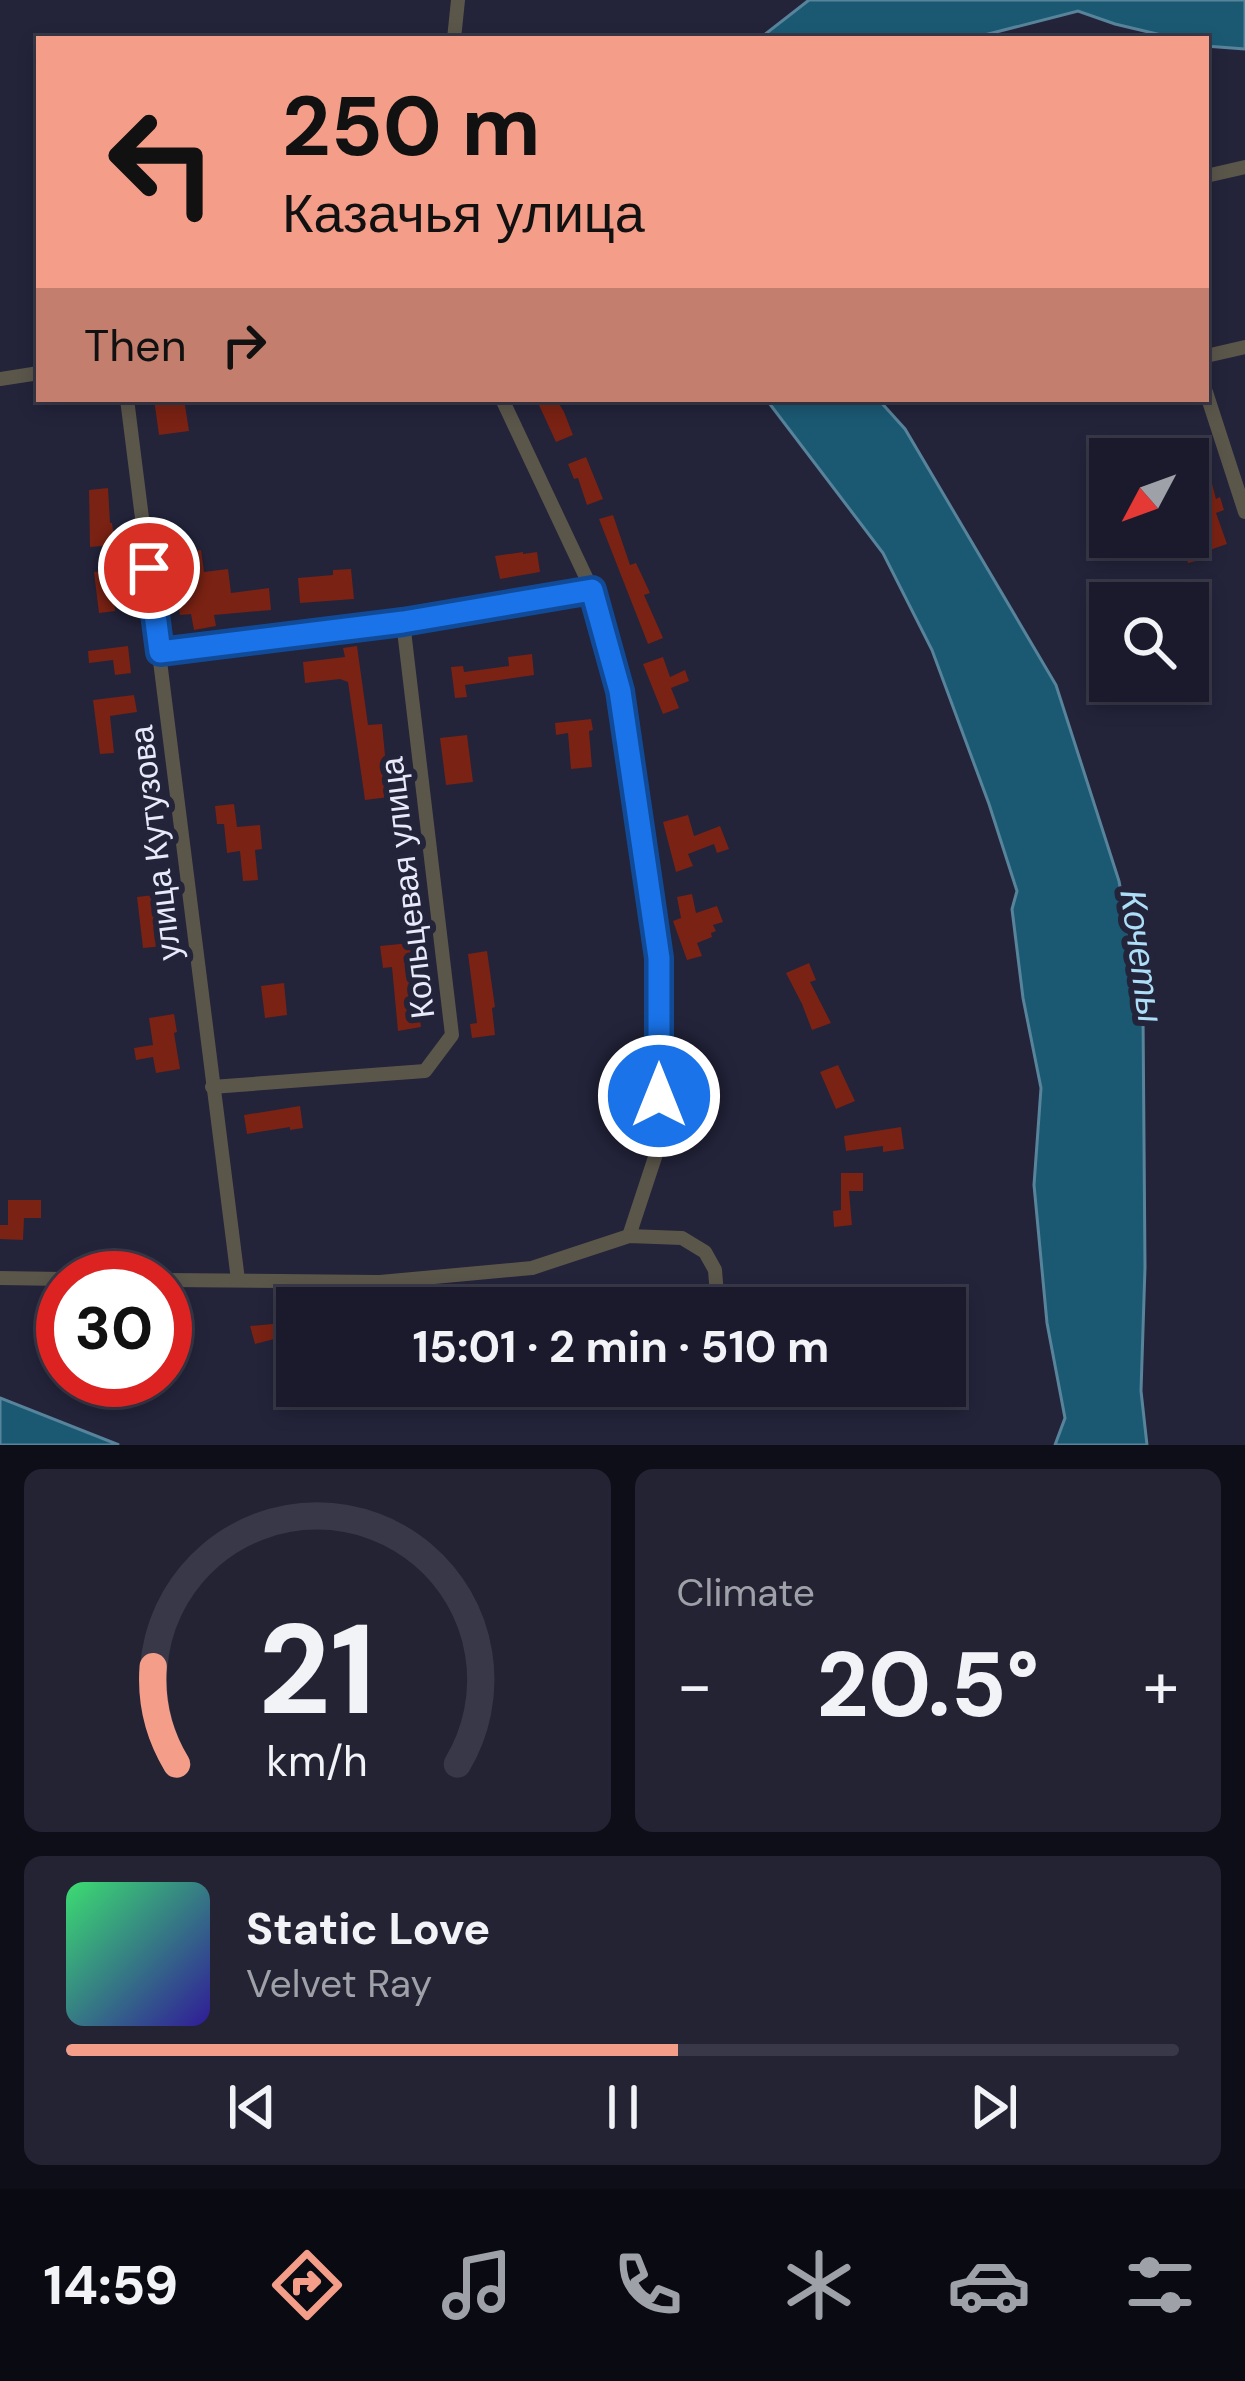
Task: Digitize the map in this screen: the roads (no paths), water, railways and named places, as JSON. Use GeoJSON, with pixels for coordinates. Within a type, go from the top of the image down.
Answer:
{"type":"FeatureCollection","features":[{"type":"Feature","properties":{"kind":"street"},"geometry":{"type":"LineString","coordinates":[[454,36],[458,0]]}},
{"type":"Feature","properties":{"kind":"street"},"geometry":{"type":"LineString","coordinates":[[1209,175],[1245,167]]}},
{"type":"Feature","properties":{"kind":"street"},"geometry":{"type":"LineString","coordinates":[[1209,355],[1245,347]]}},
{"type":"Feature","properties":{"kind":"street"},"geometry":{"type":"LineString","coordinates":[[0,379],[36,373]]}},
{"type":"Feature","properties":{"kind":"street"},"geometry":{"type":"LineString","coordinates":[[1209,401],[1245,512]]}},
{"type":"Feature","properties":{"kind":"street","name":"улица Кутузова"},"geometry":{"type":"LineString","coordinates":[[127,402],[238,1280]]}},
{"type":"Feature","properties":{"kind":"street"},"geometry":{"type":"LineString","coordinates":[[503,402],[592,590],[620,691],[659,958],[660,1142],[629,1236]]}},
{"type":"Feature","properties":{"kind":"street"},"geometry":{"type":"LineString","coordinates":[[160,652],[403,622],[592,590]]}},
{"type":"Feature","properties":{"kind":"street","name":"Кольцевая улица"},"geometry":{"type":"LineString","coordinates":[[212,1087],[424,1071],[452,1035],[403,622]]}},
{"type":"Feature","properties":{"kind":"street"},"geometry":{"type":"LineString","coordinates":[[192,1280],[380,1282],[532,1268],[629,1236],[682,1238],[705,1252],[715,1270],[716,1287]]}},
{"type":"Feature","properties":{"kind":"street"},"geometry":{"type":"LineString","coordinates":[[0,1279],[36,1279]]}},
{"type":"Feature","properties":{"kind":"water"},"geometry":{"type":"Polygon","coordinates":[[[809,0],[1245,0],[1245,49],[1209,46],[1209,36],[1165,36],[1078,11],[981,36],[763,36],[809,0]]]}},
{"type":"Feature","properties":{"kind":"water"},"geometry":{"type":"Polygon","coordinates":[[[768,402],[881,402],[905,429],[1056,685],[1119,881],[1143,1015],[1141,1391],[1147,1445],[1055,1445],[1065,1418],[1047,1323],[1034,1185],[1041,1088],[1012,909],[1017,891],[932,650],[883,553],[768,402]]]}},
{"type":"Feature","properties":{"kind":"water"},"geometry":{"type":"Polygon","coordinates":[[[0,1398],[119,1445],[0,1445],[0,1398]]]}},
{"type":"Feature","properties":{"kind":"water label","name":"Кочеты"},"geometry":{"type":"Point","coordinates":[1142,956]}}]}
